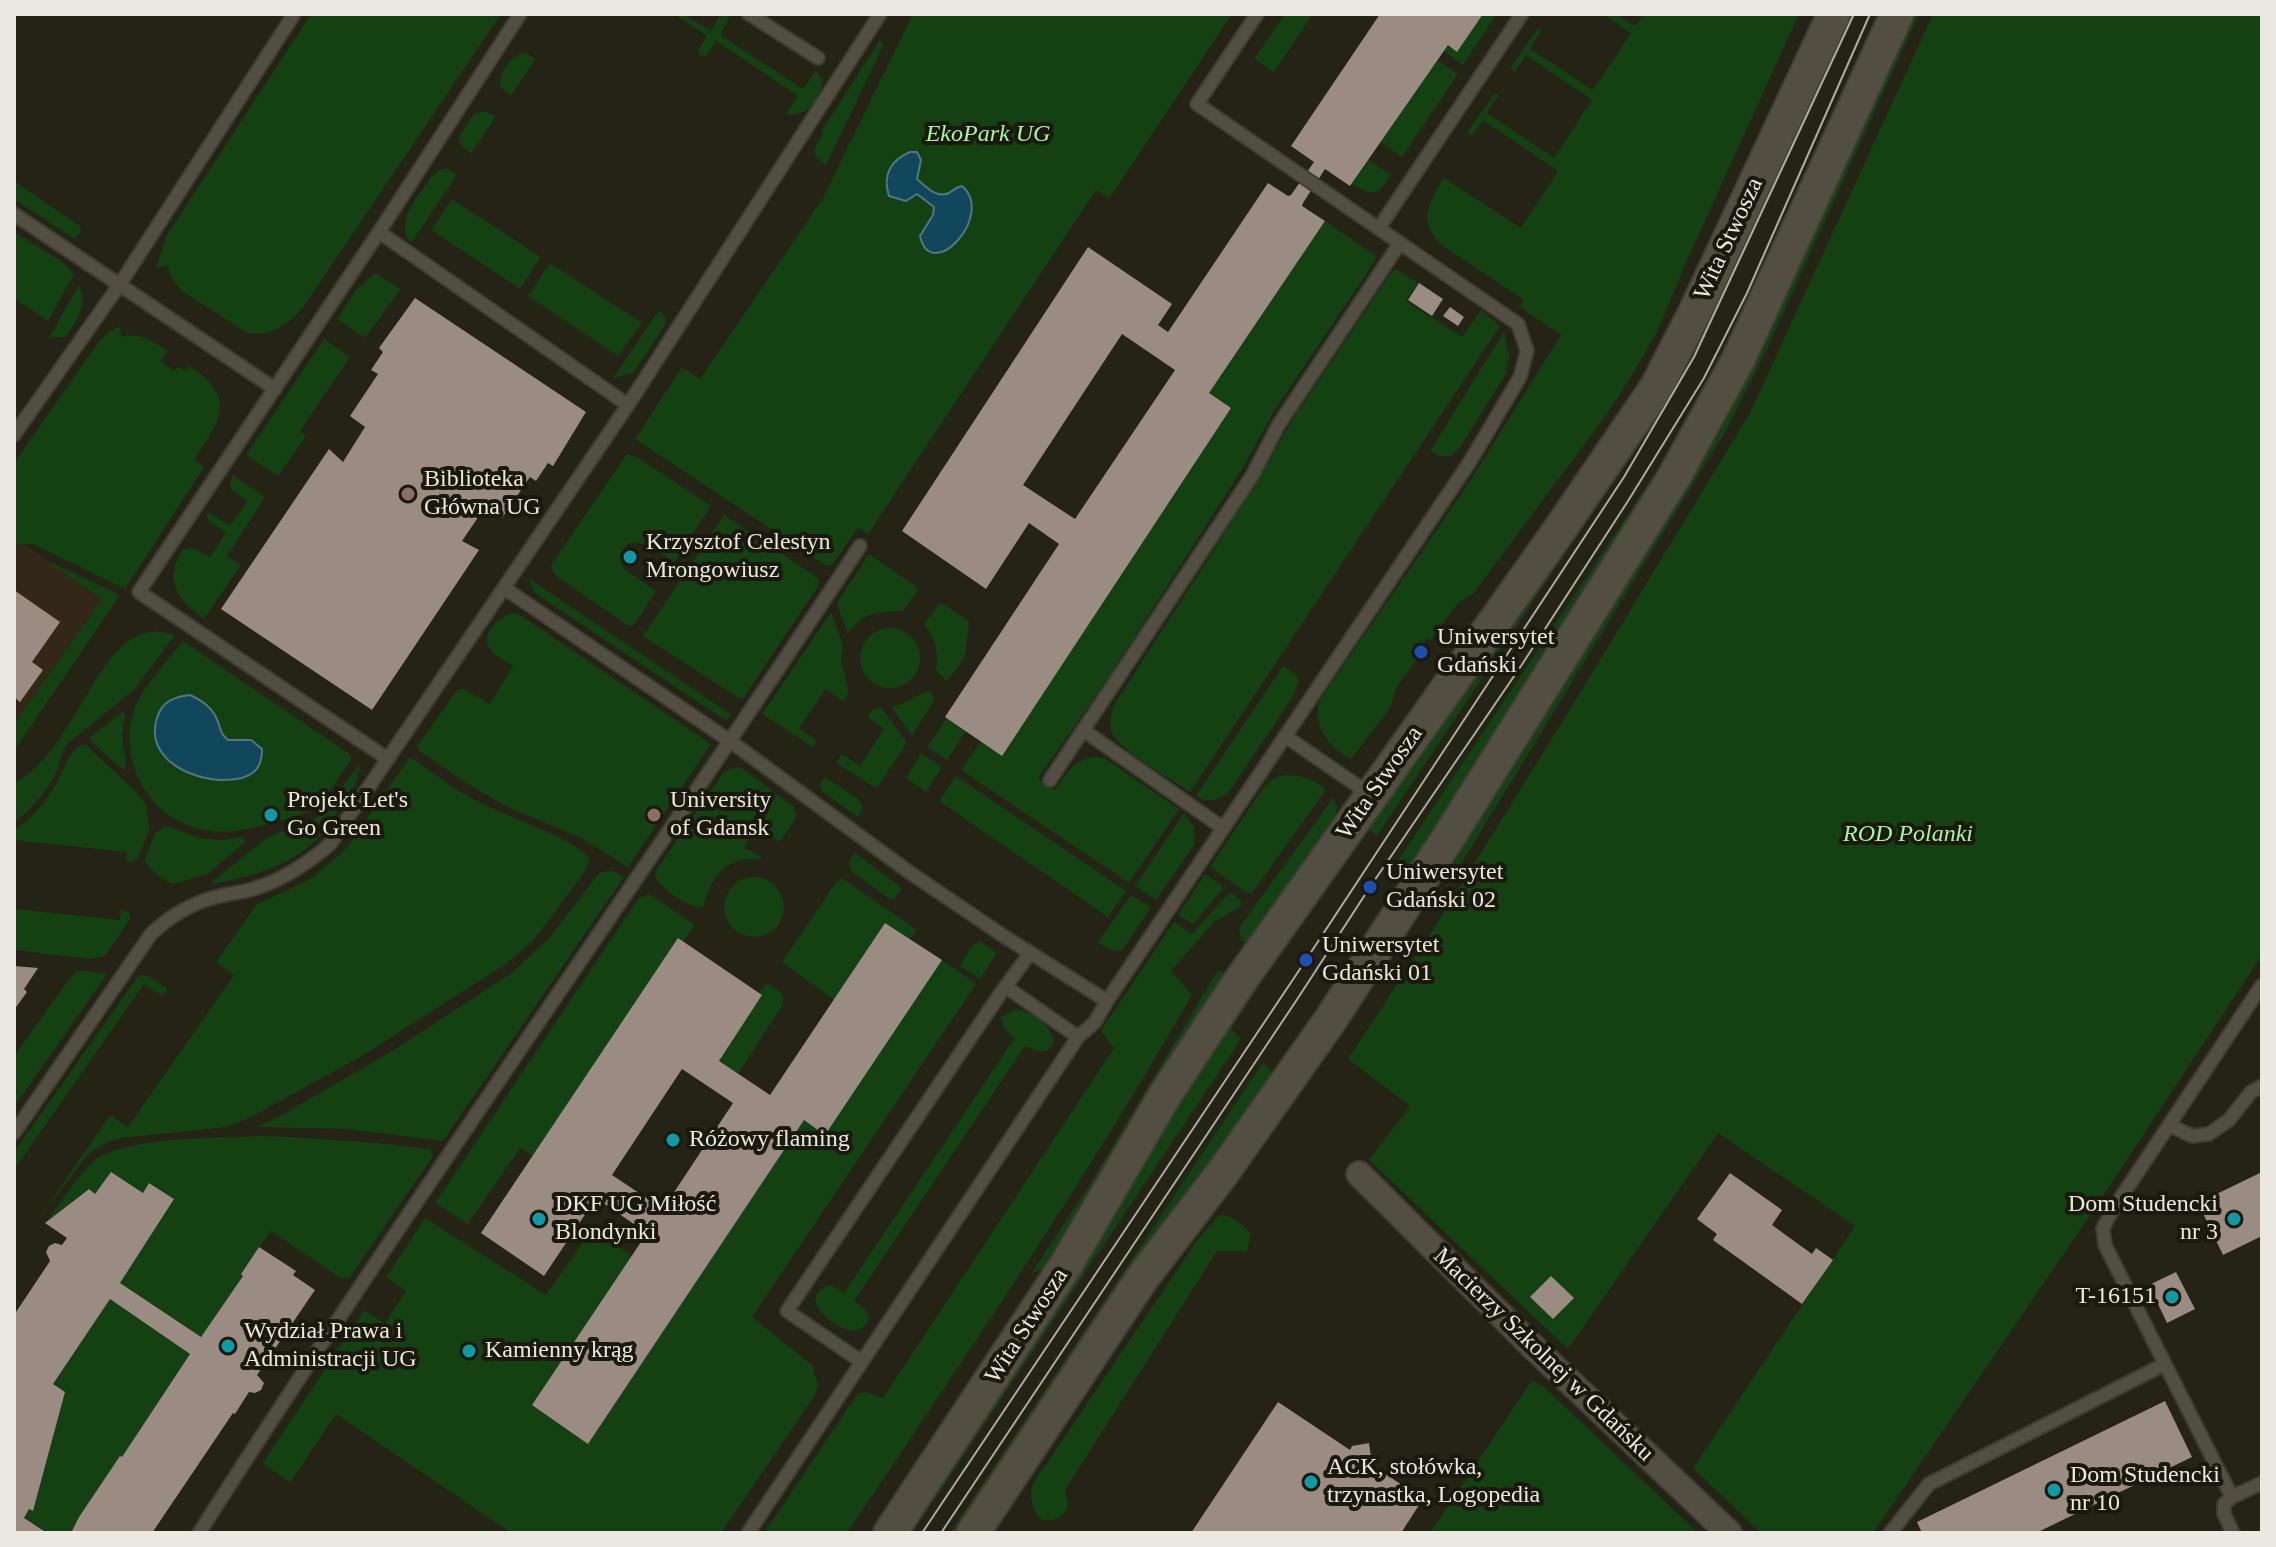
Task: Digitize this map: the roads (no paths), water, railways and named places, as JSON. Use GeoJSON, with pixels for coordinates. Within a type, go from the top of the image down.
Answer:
{"type":"FeatureCollection","features":[{"type":"Feature","properties":{"kind":"street","name":"Wita Stwosza"},"geometry":{"type":"LineString","coordinates":[[890,1533],[1066,1265],[1173,1083],[1238,984],[1558,532],[1656,388],[1693,316],[1834,14]]}},
{"type":"Feature","properties":{"kind":"street"},"geometry":{"type":"LineString","coordinates":[[973,1533],[1143,1277],[1224,1171],[1331,1019],[1674,477],[1738,360],[1897,14]]}},
{"type":"Feature","properties":{"kind":"street","name":"Macierzy Szkolnej w Gdańsku"},"geometry":{"type":"LineString","coordinates":[[1359,1174],[1541,1355],[1729,1533]]}},
{"type":"Feature","properties":{"kind":"lane"},"geometry":{"type":"LineString","coordinates":[[14,435],[120,284],[294,14]]}},
{"type":"Feature","properties":{"kind":"lane"},"geometry":{"type":"LineString","coordinates":[[388,759],[139,592],[520,14]]}},
{"type":"Feature","properties":{"kind":"lane"},"geometry":{"type":"LineString","coordinates":[[749,14],[818,58]]}},
{"type":"Feature","properties":{"kind":"lane"},"geometry":{"type":"LineString","coordinates":[[14,1133],[151,934],[165,920],[198,902],[255,888],[305,865],[330,844],[628,405],[880,14]]}},
{"type":"Feature","properties":{"kind":"lane"},"geometry":{"type":"LineString","coordinates":[[748,1533],[1078,1037],[1095,1022],[1471,460],[1520,377],[1527,351],[1518,324],[1197,104],[1257,14]]}},
{"type":"Feature","properties":{"kind":"lane"},"geometry":{"type":"LineString","coordinates":[[1379,228],[1522,14]]}},
{"type":"Feature","properties":{"kind":"lane"},"geometry":{"type":"LineString","coordinates":[[14,214],[275,389]]}},
{"type":"Feature","properties":{"kind":"lane"},"geometry":{"type":"LineString","coordinates":[[379,232],[628,405]]}},
{"type":"Feature","properties":{"kind":"lane"},"geometry":{"type":"LineString","coordinates":[[1050,780],[1252,476],[1279,424],[1400,243]]}},
{"type":"Feature","properties":{"kind":"lane"},"geometry":{"type":"LineString","coordinates":[[199,1533],[352,1297],[860,546]]}},
{"type":"Feature","properties":{"kind":"lane"},"geometry":{"type":"LineString","coordinates":[[504,588],[730,741],[909,872],[1107,1001]]}},
{"type":"Feature","properties":{"kind":"lane"},"geometry":{"type":"LineString","coordinates":[[1083,730],[1223,828]]}},
{"type":"Feature","properties":{"kind":"lane"},"geometry":{"type":"LineString","coordinates":[[1285,736],[1371,795]]}},
{"type":"Feature","properties":{"kind":"lane"},"geometry":{"type":"LineString","coordinates":[[862,1362],[787,1311],[1030,953]]}},
{"type":"Feature","properties":{"kind":"lane"},"geometry":{"type":"LineString","coordinates":[[2232,1497],[2105,1245],[2103,1228],[2135,1174],[2262,985]]}},
{"type":"Feature","properties":{"kind":"lane"},"geometry":{"type":"LineString","coordinates":[[1006,987],[1078,1037]]}},
{"type":"Feature","properties":{"kind":"lane"},"geometry":{"type":"LineString","coordinates":[[2169,1125],[2192,1136],[2209,1134],[2229,1120],[2251,1092],[2262,1086]]}},
{"type":"Feature","properties":{"kind":"lane"},"geometry":{"type":"LineString","coordinates":[[1890,1533],[1929,1484],[2165,1364]]}},
{"type":"Feature","properties":{"kind":"lane"},"geometry":{"type":"LineString","coordinates":[[2233,1533],[2224,1514],[2224,1504],[2262,1483]]}},
{"type":"Feature","properties":{"kind":"water"},"geometry":{"type":"Polygon","coordinates":[[[910,152],[917,152],[921,160],[917,179],[928,189],[945,194],[962,186],[970,198],[971,213],[967,227],[958,240],[936,253],[926,249],[920,236],[933,215],[934,207],[917,194],[906,201],[889,196],[887,181],[890,169],[898,159],[910,152]]]}},
{"type":"Feature","properties":{"kind":"water"},"geometry":{"type":"Polygon","coordinates":[[[190,695],[210,709],[228,740],[251,740],[262,749],[258,767],[248,776],[232,780],[194,775],[176,766],[163,754],[155,738],[159,712],[169,701],[190,695]]]}},
{"type":"Feature","properties":{"kind":"tram line"},"geometry":{"type":"LineString","coordinates":[[922,1533],[1294,978],[1624,477],[1694,357],[1854,14]]}},
{"type":"Feature","properties":{"kind":"tram line"},"geometry":{"type":"LineString","coordinates":[[941,1533],[1370,887],[1521,666],[1704,378],[1747,293],[1870,14]]}},
{"type":"Feature","properties":{"kind":"place","name":"Biblioteka Główna UG"},"geometry":{"type":"Point","coordinates":[408,494]}},
{"type":"Feature","properties":{"kind":"place","name":"Krzysztof Celestyn Mrongowiusz"},"geometry":{"type":"Point","coordinates":[630,557]}},
{"type":"Feature","properties":{"kind":"place","name":"Uniwersytet Gdański"},"geometry":{"type":"Point","coordinates":[1421,652]}},
{"type":"Feature","properties":{"kind":"place","name":"Projekt Let's Go Green"},"geometry":{"type":"Point","coordinates":[271,815]}},
{"type":"Feature","properties":{"kind":"place","name":"University of Gdansk"},"geometry":{"type":"Point","coordinates":[654,815]}},
{"type":"Feature","properties":{"kind":"place","name":"Uniwersytet Gdański 02"},"geometry":{"type":"Point","coordinates":[1370,887]}},
{"type":"Feature","properties":{"kind":"place","name":"Uniwersytet Gdański 01"},"geometry":{"type":"Point","coordinates":[1306,960]}},
{"type":"Feature","properties":{"kind":"place","name":"Różowy flaming"},"geometry":{"type":"Point","coordinates":[673,1140]}},
{"type":"Feature","properties":{"kind":"place","name":"DKF UG Miłość Blondynki"},"geometry":{"type":"Point","coordinates":[539,1219]}},
{"type":"Feature","properties":{"kind":"place","name":"Dom Studencki nr 3"},"geometry":{"type":"Point","coordinates":[2234,1219]}},
{"type":"Feature","properties":{"kind":"place","name":"T-16151"},"geometry":{"type":"Point","coordinates":[2172,1297]}},
{"type":"Feature","properties":{"kind":"place","name":"Wydział Prawa i Administracji UG"},"geometry":{"type":"Point","coordinates":[228,1346]}},
{"type":"Feature","properties":{"kind":"place","name":"Kamienny krąg"},"geometry":{"type":"Point","coordinates":[469,1351]}},
{"type":"Feature","properties":{"kind":"place","name":"ACK, stołówka, trzynastka, Logopedia"},"geometry":{"type":"Point","coordinates":[1311,1482]}},
{"type":"Feature","properties":{"kind":"place","name":"Dom Studencki nr 10"},"geometry":{"type":"Point","coordinates":[2054,1490]}},
{"type":"Feature","properties":{"kind":"park label","name":"EkoPark UG"},"geometry":{"type":"Point","coordinates":[988,135]}},
{"type":"Feature","properties":{"kind":"park label","name":"ROD Polanki"},"geometry":{"type":"Point","coordinates":[1908,835]}}]}
